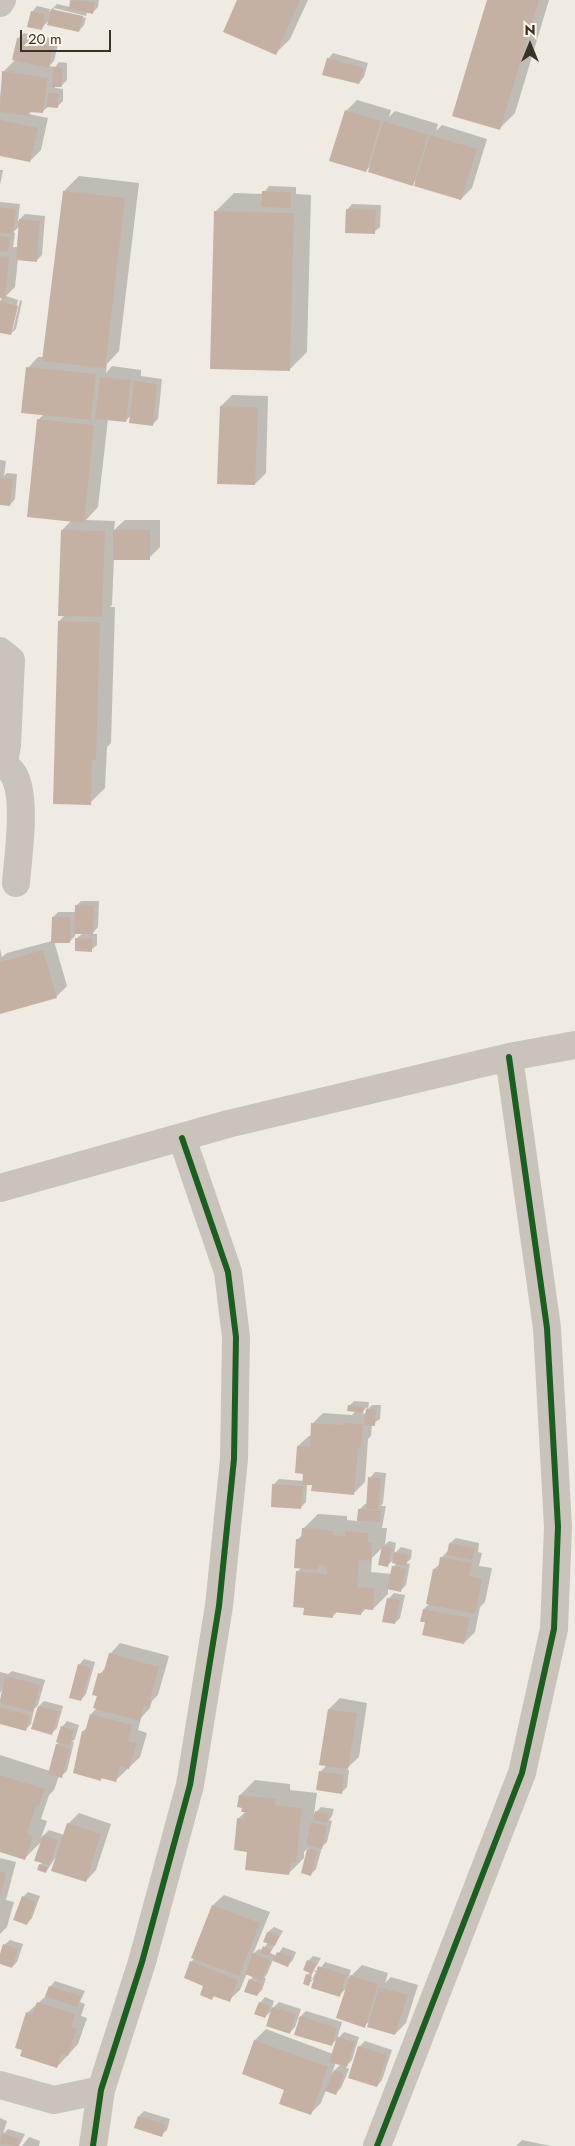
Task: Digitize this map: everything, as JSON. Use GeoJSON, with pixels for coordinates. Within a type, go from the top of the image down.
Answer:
{"type":"FeatureCollection","features":[{"type":"Feature","properties":{"kind":"street"},"geometry":{"type":"LineString","coordinates":[[0,651],[11,660],[7,744],[4,763],[14,776],[19,794],[20,816],[16,883]]}},
{"type":"Feature","properties":{"kind":"street"},"geometry":{"type":"LineString","coordinates":[[0,1188],[228,1124],[509,1057],[575,1046]]}},
{"type":"Feature","properties":{"kind":"street"},"geometry":{"type":"LineString","coordinates":[[377,2146],[522,1773],[554,1630],[558,1527],[547,1328],[509,1057]]}},
{"type":"Feature","properties":{"kind":"street"},"geometry":{"type":"LineString","coordinates":[[93,2146],[102,2090],[142,1962],[190,1785],[219,1606],[234,1460],[236,1337],[228,1272],[182,1138]]}},
{"type":"Feature","properties":{"kind":"street"},"geometry":{"type":"LineString","coordinates":[[0,2085],[54,2100],[102,2090]]}},
{"type":"Feature","properties":{"kind":"building"},"geometry":{"type":"Polygon","coordinates":[[[70,0],[95,2],[93,14],[69,9],[70,0]]]}},
{"type":"Feature","properties":{"kind":"building"},"geometry":{"type":"Polygon","coordinates":[[[237,0],[300,0],[276,55],[223,32],[237,0]]]}},
{"type":"Feature","properties":{"kind":"building"},"geometry":{"type":"Polygon","coordinates":[[[487,0],[539,0],[500,130],[452,116],[487,0]]]}},
{"type":"Feature","properties":{"kind":"building"},"geometry":{"type":"Polygon","coordinates":[[[51,9],[83,16],[79,32],[47,25],[51,9]]]}},
{"type":"Feature","properties":{"kind":"building"},"geometry":{"type":"Polygon","coordinates":[[[31,11],[45,14],[42,30],[27,27],[31,11]]]}},
{"type":"Feature","properties":{"kind":"building"},"geometry":{"type":"Polygon","coordinates":[[[17,38],[54,46],[49,68],[12,60],[17,38]]]}},
{"type":"Feature","properties":{"kind":"building"},"geometry":{"type":"Polygon","coordinates":[[[327,58],[364,68],[359,84],[322,75],[327,58]]]}},
{"type":"Feature","properties":{"kind":"building"},"geometry":{"type":"Polygon","coordinates":[[[53,67],[62,68],[62,87],[52,87],[53,67]]]}},
{"type":"Feature","properties":{"kind":"building"},"geometry":{"type":"Polygon","coordinates":[[[2,71],[48,78],[43,113],[29,112],[29,116],[0,112],[2,71]]]}},
{"type":"Feature","properties":{"kind":"building"},"geometry":{"type":"Polygon","coordinates":[[[48,93],[59,94],[58,108],[46,107],[48,93]]]}},
{"type":"Feature","properties":{"kind":"building"},"geometry":{"type":"Polygon","coordinates":[[[345,110],[381,121],[366,172],[329,161],[345,110]]]}},
{"type":"Feature","properties":{"kind":"building"},"geometry":{"type":"Polygon","coordinates":[[[0,120],[38,128],[30,162],[0,156],[0,120]]]}},
{"type":"Feature","properties":{"kind":"building"},"geometry":{"type":"Polygon","coordinates":[[[383,121],[428,135],[413,186],[368,172],[383,121]]]}},
{"type":"Feature","properties":{"kind":"building"},"geometry":{"type":"Polygon","coordinates":[[[430,135],[477,149],[461,200],[414,186],[430,135]]]}},
{"type":"Feature","properties":{"kind":"building"},"geometry":{"type":"Polygon","coordinates":[[[63,191],[125,198],[105,368],[42,361],[63,191]]]}},
{"type":"Feature","properties":{"kind":"building"},"geometry":{"type":"Polygon","coordinates":[[[262,191],[291,192],[291,208],[261,207],[262,191]]]}},
{"type":"Feature","properties":{"kind":"building"},"geometry":{"type":"Polygon","coordinates":[[[0,207],[16,209],[13,234],[0,233],[0,207]]]}},
{"type":"Feature","properties":{"kind":"building"},"geometry":{"type":"Polygon","coordinates":[[[346,209],[376,210],[375,234],[345,233],[346,209]]]}},
{"type":"Feature","properties":{"kind":"building"},"geometry":{"type":"Polygon","coordinates":[[[214,211],[294,213],[290,371],[210,369],[214,211]]]}},
{"type":"Feature","properties":{"kind":"building"},"geometry":{"type":"Polygon","coordinates":[[[19,219],[40,221],[37,262],[16,260],[19,219]]]}},
{"type":"Feature","properties":{"kind":"building"},"geometry":{"type":"Polygon","coordinates":[[[0,236],[10,238],[8,252],[0,251],[0,236]]]}},
{"type":"Feature","properties":{"kind":"building"},"geometry":{"type":"Polygon","coordinates":[[[0,257],[9,258],[5,299],[0,298],[0,257]]]}},
{"type":"Feature","properties":{"kind":"building"},"geometry":{"type":"Polygon","coordinates":[[[0,301],[18,306],[11,335],[0,333],[0,301]]]}},
{"type":"Feature","properties":{"kind":"building"},"geometry":{"type":"Polygon","coordinates":[[[26,367],[96,374],[91,420],[21,413],[26,367]]]}},
{"type":"Feature","properties":{"kind":"building"},"geometry":{"type":"Polygon","coordinates":[[[100,377],[131,380],[126,422],[95,419],[100,377]]]}},
{"type":"Feature","properties":{"kind":"building"},"geometry":{"type":"Polygon","coordinates":[[[134,381],[157,384],[153,426],[129,423],[134,381]]]}},
{"type":"Feature","properties":{"kind":"building"},"geometry":{"type":"Polygon","coordinates":[[[220,406],[258,407],[255,485],[217,484],[220,406]]]}},
{"type":"Feature","properties":{"kind":"building"},"geometry":{"type":"Polygon","coordinates":[[[37,419],[94,425],[84,523],[27,517],[37,419]]]}},
{"type":"Feature","properties":{"kind":"building"},"geometry":{"type":"Polygon","coordinates":[[[0,478],[13,479],[10,506],[0,505],[0,478]]]}},
{"type":"Feature","properties":{"kind":"building"},"geometry":{"type":"Polygon","coordinates":[[[61,530],[105,531],[102,617],[58,616],[61,530]]]}},
{"type":"Feature","properties":{"kind":"building"},"geometry":{"type":"Polygon","coordinates":[[[113,530],[150,530],[150,560],[113,560],[113,530]]]}},
{"type":"Feature","properties":{"kind":"building"},"geometry":{"type":"Polygon","coordinates":[[[58,621],[100,622],[96,760],[92,760],[91,805],[53,804],[58,621]]]}},
{"type":"Feature","properties":{"kind":"building"},"geometry":{"type":"Polygon","coordinates":[[[75,905],[94,906],[93,934],[74,934],[75,905]]]}},
{"type":"Feature","properties":{"kind":"building"},"geometry":{"type":"Polygon","coordinates":[[[52,917],[71,917],[70,943],[51,943],[52,917]]]}},
{"type":"Feature","properties":{"kind":"building"},"geometry":{"type":"Polygon","coordinates":[[[75,938],[92,939],[92,952],[75,951],[75,938]]]}},
{"type":"Feature","properties":{"kind":"building"},"geometry":{"type":"Polygon","coordinates":[[[43,950],[57,998],[0,1014],[0,962],[43,950]]]}},
{"type":"Feature","properties":{"kind":"building"},"geometry":{"type":"Polygon","coordinates":[[[348,1405],[364,1407],[363,1413],[347,1411],[348,1405]]]}},
{"type":"Feature","properties":{"kind":"building"},"geometry":{"type":"Polygon","coordinates":[[[366,1409],[376,1410],[375,1426],[364,1425],[366,1409]]]}},
{"type":"Feature","properties":{"kind":"building"},"geometry":{"type":"Polygon","coordinates":[[[311,1423],[363,1424],[361,1448],[358,1448],[354,1495],[311,1491],[312,1485],[302,1485],[303,1474],[295,1473],[297,1446],[310,1447],[311,1423]]]}},
{"type":"Feature","properties":{"kind":"building"},"geometry":{"type":"Polygon","coordinates":[[[368,1477],[381,1478],[378,1510],[366,1509],[368,1477]]]}},
{"type":"Feature","properties":{"kind":"building"},"geometry":{"type":"Polygon","coordinates":[[[272,1484],[303,1486],[301,1509],[271,1507],[272,1484]]]}},
{"type":"Feature","properties":{"kind":"building"},"geometry":{"type":"Polygon","coordinates":[[[358,1509],[381,1511],[380,1522],[357,1521],[358,1509]]]}},
{"type":"Feature","properties":{"kind":"building"},"geometry":{"type":"Polygon","coordinates":[[[302,1528],[333,1531],[333,1535],[345,1536],[345,1531],[368,1533],[368,1543],[372,1543],[371,1561],[359,1560],[357,1587],[375,1588],[373,1610],[362,1609],[361,1615],[333,1612],[333,1618],[303,1615],[304,1608],[293,1607],[296,1571],[327,1574],[327,1566],[319,1565],[318,1570],[294,1568],[296,1539],[301,1540],[302,1528]]]}},
{"type":"Feature","properties":{"kind":"building"},"geometry":{"type":"Polygon","coordinates":[[[449,1543],[475,1548],[472,1560],[447,1555],[449,1543]]]}},
{"type":"Feature","properties":{"kind":"building"},"geometry":{"type":"Polygon","coordinates":[[[382,1546],[392,1548],[388,1567],[378,1565],[382,1546]]]}},
{"type":"Feature","properties":{"kind":"building"},"geometry":{"type":"Polygon","coordinates":[[[394,1552],[408,1555],[406,1566],[392,1563],[394,1552]]]}},
{"type":"Feature","properties":{"kind":"building"},"geometry":{"type":"Polygon","coordinates":[[[440,1557],[472,1563],[469,1576],[482,1579],[475,1614],[426,1604],[433,1569],[438,1570],[440,1557]]]}},
{"type":"Feature","properties":{"kind":"building"},"geometry":{"type":"Polygon","coordinates":[[[392,1566],[406,1569],[401,1592],[387,1589],[392,1566]]]}},
{"type":"Feature","properties":{"kind":"building"},"geometry":{"type":"Polygon","coordinates":[[[387,1598],[400,1600],[395,1624],[382,1622],[387,1598]]]}},
{"type":"Feature","properties":{"kind":"building"},"geometry":{"type":"Polygon","coordinates":[[[423,1609],[470,1618],[464,1644],[422,1635],[425,1622],[420,1622],[423,1609]]]}},
{"type":"Feature","properties":{"kind":"building"},"geometry":{"type":"Polygon","coordinates":[[[109,1653],[159,1667],[148,1707],[144,1706],[140,1721],[93,1708],[97,1696],[92,1695],[98,1673],[103,1674],[109,1653]]]}},
{"type":"Feature","properties":{"kind":"building"},"geometry":{"type":"Polygon","coordinates":[[[78,1664],[91,1668],[81,1701],[69,1698],[78,1664]]]}},
{"type":"Feature","properties":{"kind":"building"},"geometry":{"type":"Polygon","coordinates":[[[5,1676],[40,1685],[33,1712],[0,1703],[5,1676]]]}},
{"type":"Feature","properties":{"kind":"building"},"geometry":{"type":"Polygon","coordinates":[[[38,1706],[59,1711],[52,1735],[31,1729],[38,1706]]]}},
{"type":"Feature","properties":{"kind":"building"},"geometry":{"type":"Polygon","coordinates":[[[0,1707],[30,1715],[26,1731],[0,1724],[0,1707]]]}},
{"type":"Feature","properties":{"kind":"building"},"geometry":{"type":"Polygon","coordinates":[[[328,1709],[357,1713],[348,1769],[319,1765],[328,1709]]]}},
{"type":"Feature","properties":{"kind":"building"},"geometry":{"type":"Polygon","coordinates":[[[90,1714],[132,1725],[128,1741],[137,1743],[129,1769],[120,1766],[116,1782],[101,1778],[101,1781],[73,1773],[82,1731],[85,1732],[90,1714]]]}},
{"type":"Feature","properties":{"kind":"building"},"geometry":{"type":"Polygon","coordinates":[[[61,1726],[74,1730],[70,1746],[56,1742],[61,1726]]]}},
{"type":"Feature","properties":{"kind":"building"},"geometry":{"type":"Polygon","coordinates":[[[56,1744],[70,1748],[62,1778],[48,1774],[56,1744]]]}},
{"type":"Feature","properties":{"kind":"building"},"geometry":{"type":"Polygon","coordinates":[[[319,1771],[344,1775],[342,1794],[316,1790],[319,1771]]]}},
{"type":"Feature","properties":{"kind":"building"},"geometry":{"type":"Polygon","coordinates":[[[0,1775],[45,1789],[39,1806],[36,1805],[27,1834],[33,1836],[25,1860],[0,1852],[0,1775]]]}},
{"type":"Feature","properties":{"kind":"building"},"geometry":{"type":"Polygon","coordinates":[[[239,1795],[276,1799],[275,1805],[302,1808],[296,1862],[291,1862],[289,1875],[245,1870],[247,1852],[234,1850],[237,1818],[244,1819],[245,1812],[241,1812],[242,1808],[237,1807],[239,1795]]]}},
{"type":"Feature","properties":{"kind":"building"},"geometry":{"type":"Polygon","coordinates":[[[315,1811],[329,1814],[327,1823],[313,1820],[315,1811]]]}},
{"type":"Feature","properties":{"kind":"building"},"geometry":{"type":"Polygon","coordinates":[[[311,1822],[327,1826],[322,1849],[306,1845],[311,1822]]]}},
{"type":"Feature","properties":{"kind":"building"},"geometry":{"type":"Polygon","coordinates":[[[67,1823],[101,1834],[86,1882],[51,1871],[67,1823]]]}},
{"type":"Feature","properties":{"kind":"building"},"geometry":{"type":"Polygon","coordinates":[[[43,1835],[58,1840],[50,1865],[34,1861],[43,1835]]]}},
{"type":"Feature","properties":{"kind":"building"},"geometry":{"type":"Polygon","coordinates":[[[307,1849],[317,1851],[311,1876],[301,1873],[307,1849]]]}},
{"type":"Feature","properties":{"kind":"building"},"geometry":{"type":"Polygon","coordinates":[[[39,1864],[48,1867],[46,1873],[37,1870],[39,1864]]]}},
{"type":"Feature","properties":{"kind":"building"},"geometry":{"type":"Polygon","coordinates":[[[0,1871],[6,1873],[1,1894],[0,1893],[0,1871]]]}},
{"type":"Feature","properties":{"kind":"building"},"geometry":{"type":"Polygon","coordinates":[[[22,1896],[36,1902],[27,1925],[13,1920],[22,1896]]]}},
{"type":"Feature","properties":{"kind":"building"},"geometry":{"type":"Polygon","coordinates":[[[212,1905],[260,1923],[239,1976],[191,1958],[212,1905]]]}},
{"type":"Feature","properties":{"kind":"building"},"geometry":{"type":"Polygon","coordinates":[[[267,1932],[279,1936],[275,1946],[263,1942],[267,1932]]]}},
{"type":"Feature","properties":{"kind":"building"},"geometry":{"type":"Polygon","coordinates":[[[3,1944],[18,1949],[12,1968],[0,1964],[3,1944]]]}},
{"type":"Feature","properties":{"kind":"building"},"geometry":{"type":"Polygon","coordinates":[[[263,1946],[271,1950],[269,1956],[260,1953],[263,1946]]]}},
{"type":"Feature","properties":{"kind":"building"},"geometry":{"type":"Polygon","coordinates":[[[277,1952],[292,1957],[288,1967],[273,1961],[277,1952]]]}},
{"type":"Feature","properties":{"kind":"building"},"geometry":{"type":"Polygon","coordinates":[[[253,1953],[270,1960],[262,1981],[245,1974],[253,1953]]]}},
{"type":"Feature","properties":{"kind":"building"},"geometry":{"type":"Polygon","coordinates":[[[307,1960],[316,1964],[312,1974],[303,1970],[307,1960]]]}},
{"type":"Feature","properties":{"kind":"building"},"geometry":{"type":"Polygon","coordinates":[[[190,1961],[238,1980],[230,2002],[213,1996],[212,2000],[200,1995],[203,1986],[184,1978],[190,1961]]]}},
{"type":"Feature","properties":{"kind":"building"},"geometry":{"type":"Polygon","coordinates":[[[318,1966],[346,1975],[340,1997],[311,1988],[318,1966]]]}},
{"type":"Feature","properties":{"kind":"building"},"geometry":{"type":"Polygon","coordinates":[[[306,1974],[312,1977],[309,1986],[303,1984],[306,1974]]]}},
{"type":"Feature","properties":{"kind":"building"},"geometry":{"type":"Polygon","coordinates":[[[350,1975],[378,1984],[365,2028],[336,2018],[350,1975]]]}},
{"type":"Feature","properties":{"kind":"building"},"geometry":{"type":"Polygon","coordinates":[[[249,1979],[262,1984],[257,1996],[244,1992],[249,1979]]]}},
{"type":"Feature","properties":{"kind":"building"},"geometry":{"type":"Polygon","coordinates":[[[49,1986],[81,1996],[77,2007],[45,1996],[49,1986]]]}},
{"type":"Feature","properties":{"kind":"building"},"geometry":{"type":"Polygon","coordinates":[[[379,1987],[408,1995],[395,2035],[367,2027],[379,1987]]]}},
{"type":"Feature","properties":{"kind":"building"},"geometry":{"type":"Polygon","coordinates":[[[37,2002],[75,2014],[71,2027],[77,2029],[68,2056],[62,2054],[57,2068],[20,2056],[22,2050],[15,2048],[26,2012],[33,2014],[37,2002]]]}},
{"type":"Feature","properties":{"kind":"building"},"geometry":{"type":"Polygon","coordinates":[[[259,2002],[270,2006],[265,2018],[254,2014],[259,2002]]]}},
{"type":"Feature","properties":{"kind":"building"},"geometry":{"type":"Polygon","coordinates":[[[272,2007],[296,2014],[290,2034],[266,2026],[272,2007]]]}},
{"type":"Feature","properties":{"kind":"building"},"geometry":{"type":"Polygon","coordinates":[[[300,2016],[337,2028],[332,2046],[294,2035],[300,2016]]]}},
{"type":"Feature","properties":{"kind":"building"},"geometry":{"type":"Polygon","coordinates":[[[337,2037],[355,2042],[347,2067],[329,2062],[337,2037]]]}},
{"type":"Feature","properties":{"kind":"building"},"geometry":{"type":"Polygon","coordinates":[[[254,2040],[328,2067],[311,2115],[279,2104],[284,2090],[242,2074],[254,2040]]]}},
{"type":"Feature","properties":{"kind":"building"},"geometry":{"type":"Polygon","coordinates":[[[358,2046],[387,2055],[377,2087],[348,2078],[358,2046]]]}},
{"type":"Feature","properties":{"kind":"building"},"geometry":{"type":"Polygon","coordinates":[[[334,2070],[344,2074],[336,2095],[325,2091],[334,2070]]]}},
{"type":"Feature","properties":{"kind":"building"},"geometry":{"type":"Polygon","coordinates":[[[138,2116],[166,2125],[162,2137],[134,2128],[138,2116]]]}},
{"type":"Feature","properties":{"kind":"building"},"geometry":{"type":"Polygon","coordinates":[[[2,2133],[20,2139],[18,2146],[0,2144],[2,2133]]]}},
{"type":"Feature","properties":{"kind":"cycle path"},"geometry":{"type":"LineString","coordinates":[[377,2146],[522,1773],[554,1629],[558,1527],[547,1328],[509,1057]]}},
{"type":"Feature","properties":{"kind":"cycle path"},"geometry":{"type":"LineString","coordinates":[[93,2146],[101,2090],[142,1962],[190,1785],[219,1606],[234,1459],[236,1337],[228,1272],[182,1138]]}}]}
